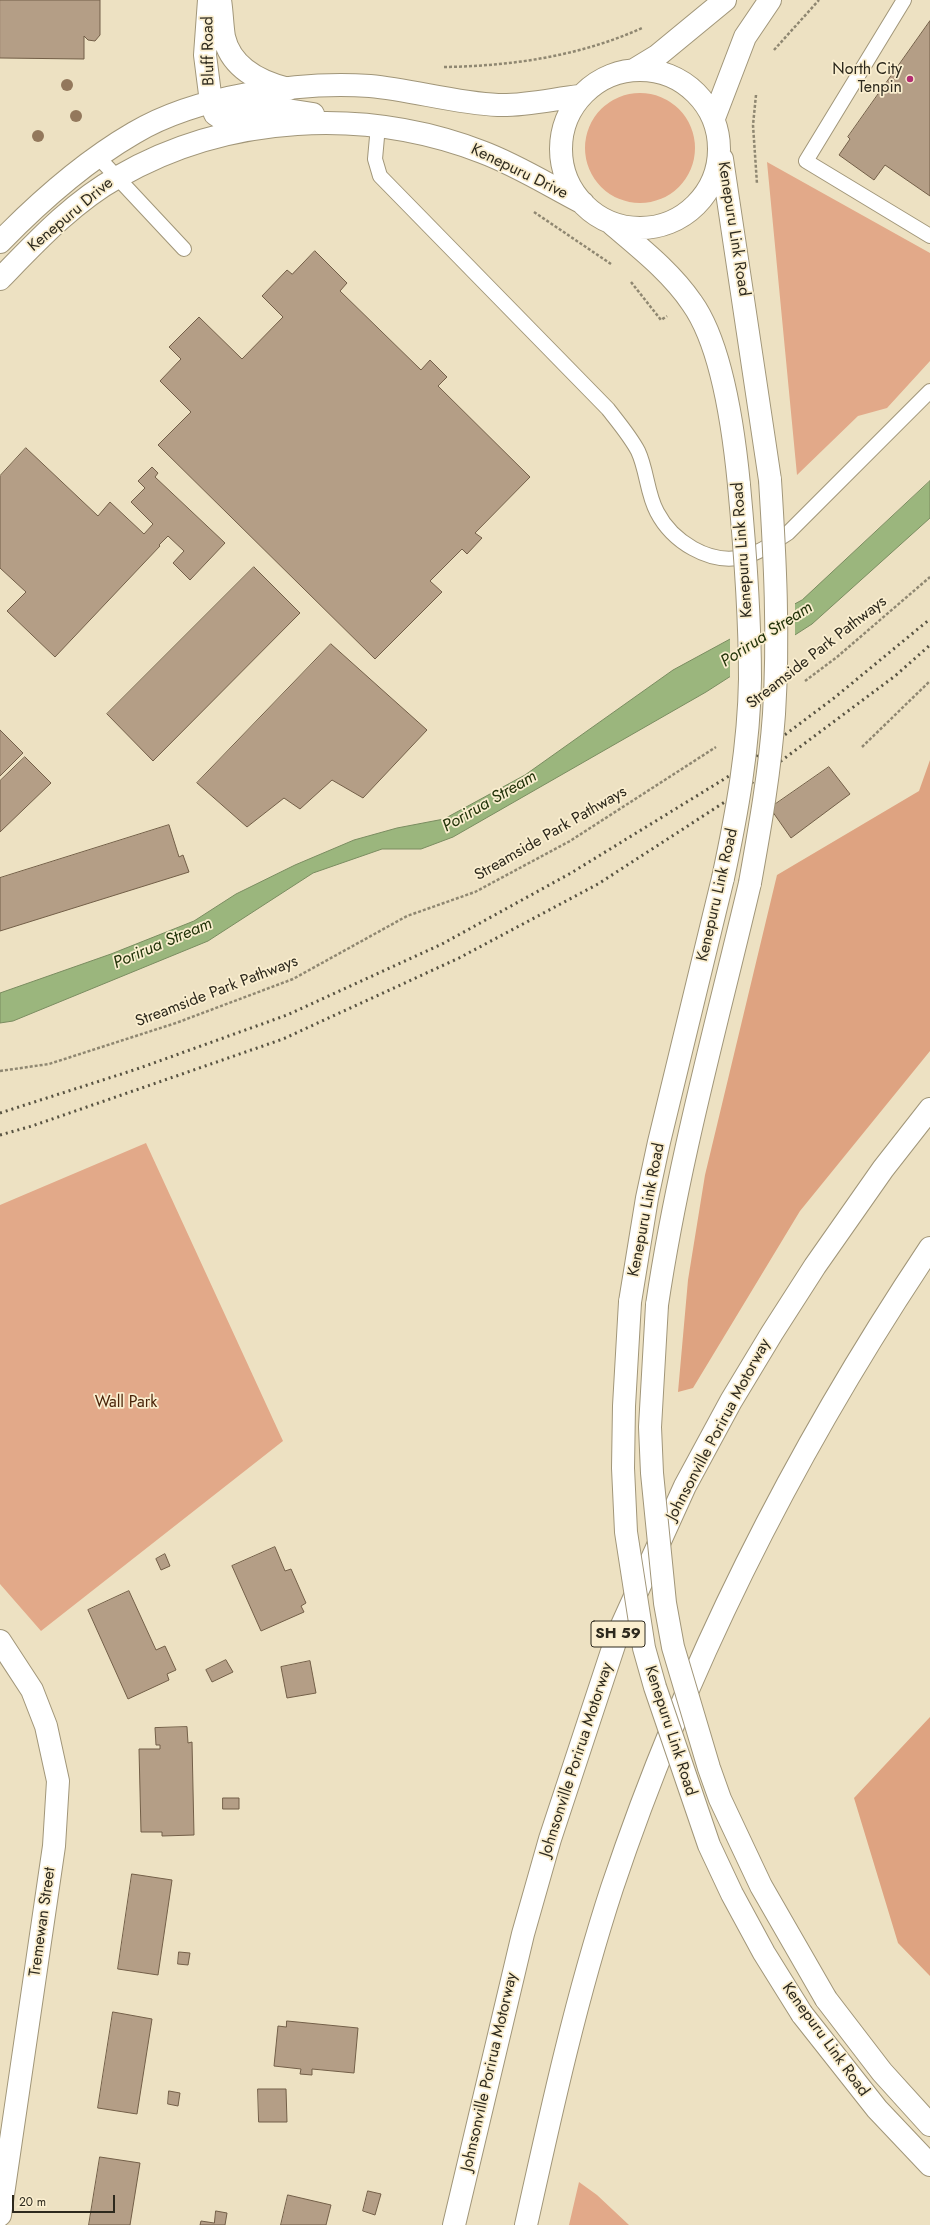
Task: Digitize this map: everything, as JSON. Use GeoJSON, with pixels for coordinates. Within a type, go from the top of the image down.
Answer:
{"type":"FeatureCollection","features":[{"type":"Feature","properties":{"kind":"main road","name":"Bluff Road"},"geometry":{"type":"LineString","coordinates":[[209,0],[205,55],[207,86],[211,102]]}},
{"type":"Feature","properties":{"kind":"main road","name":"Bluff Road"},"geometry":{"type":"LineString","coordinates":[[220,0],[225,39],[228,48],[238,64],[270,84],[288,89]]}},
{"type":"Feature","properties":{"kind":"main road"},"geometry":{"type":"LineString","coordinates":[[583,203],[572,188],[564,170],[561,152],[565,125],[580,96],[603,80],[634,70],[656,56],[725,0]]}},
{"type":"Feature","properties":{"kind":"main road"},"geometry":{"type":"LineString","coordinates":[[714,118],[745,37],[770,0]]}},
{"type":"Feature","properties":{"kind":"main road"},"geometry":{"type":"LineString","coordinates":[[612,224],[644,227],[662,225],[687,214],[706,194],[717,169],[720,142],[714,118],[701,97],[682,81],[659,72],[634,70]]}},
{"type":"Feature","properties":{"kind":"main road","name":"Kenepuru Drive"},"geometry":{"type":"LineString","coordinates":[[0,242],[52,191],[98,157],[147,126],[211,102],[288,89],[348,85],[371,86],[476,103],[500,105],[580,96]]}},
{"type":"Feature","properties":{"kind":"main road"},"geometry":{"type":"LineString","coordinates":[[211,102],[215,114],[221,118],[280,109],[351,124]]}},
{"type":"Feature","properties":{"kind":"main road","name":"Kenepuru Drive"},"geometry":{"type":"LineString","coordinates":[[0,279],[52,227],[85,200],[117,177],[175,150],[243,130],[274,126],[351,124],[378,126],[429,136],[483,152],[512,165],[583,203]]}},
{"type":"Feature","properties":{"kind":"main road","name":"Kenepuru Link Road"},"geometry":{"type":"LineString","coordinates":[[720,142],[770,480],[776,575],[774,714],[766,794],[750,883],[690,1132],[666,1244],[657,1305],[650,1427],[652,1473],[665,1603],[673,1647],[709,1768],[720,1799],[761,1886],[826,1999],[882,2072],[930,2125]]}},
{"type":"Feature","properties":{"kind":"main road","name":"Kenepuru Link Road"},"geometry":{"type":"LineString","coordinates":[[583,203],[612,224],[676,282],[692,303],[705,327],[715,355],[733,429],[746,563],[750,680],[746,742],[737,811],[723,878],[659,1142],[647,1198],[630,1302],[624,1406],[623,1468],[626,1532],[644,1648],[664,1716],[709,1845],[732,1894],[764,1953],[802,2014],[877,2109],[930,2165]]}},
{"type":"Feature","properties":{"kind":"main road","name":"Johnsonville Porirua Motorway"},"geometry":{"type":"LineString","coordinates":[[454,2225],[523,1934],[550,1839],[617,1636],[684,1486],[731,1401],[815,1266],[883,1169],[930,1109]]}},
{"type":"Feature","properties":{"kind":"main road"},"geometry":{"type":"LineString","coordinates":[[526,2225],[567,2042],[612,1890],[646,1794],[720,1618],[771,1514],[824,1416],[898,1296],[930,1248]]}},
{"type":"Feature","properties":{"kind":"main road","name":"Tremewan Street"},"geometry":{"type":"LineString","coordinates":[[0,1641],[32,1690],[46,1726],[58,1781],[54,1846],[0,2215]]}},
{"type":"Feature","properties":{"kind":"lane"},"geometry":{"type":"LineString","coordinates":[[904,0],[806,161],[930,236]]}},
{"type":"Feature","properties":{"kind":"lane"},"geometry":{"type":"LineString","coordinates":[[378,126],[375,159],[380,176],[608,409],[625,431],[638,452],[656,512],[673,535],[694,550],[719,558],[742,557],[766,548],[788,533],[930,391]]}},
{"type":"Feature","properties":{"kind":"lane"},"geometry":{"type":"LineString","coordinates":[[98,157],[184,249]]}},
{"type":"Feature","properties":{"kind":"path"},"geometry":{"type":"LineString","coordinates":[[770,57],[782,39],[819,0]]}},
{"type":"Feature","properties":{"kind":"path"},"geometry":{"type":"LineString","coordinates":[[756,93],[753,125],[758,191]]}},
{"type":"Feature","properties":{"kind":"path"},"geometry":{"type":"LineString","coordinates":[[532,211],[615,267]]}},
{"type":"Feature","properties":{"kind":"path"},"geometry":{"type":"LineString","coordinates":[[628,280],[661,320]]}},
{"type":"Feature","properties":{"kind":"path","name":"Streamside Park Pathways"},"geometry":{"type":"LineString","coordinates":[[799,685],[837,657],[930,577]]}},
{"type":"Feature","properties":{"kind":"path"},"geometry":{"type":"LineString","coordinates":[[862,748],[930,681]]}},
{"type":"Feature","properties":{"kind":"path","name":"Streamside Park Pathways"},"geometry":{"type":"LineString","coordinates":[[0,1071],[49,1064],[176,1023],[293,979],[407,916],[475,892],[570,841],[722,742]]}},
{"type":"Feature","properties":{"kind":"green space"},"geometry":{"type":"Polygon","coordinates":[[[640,93],[661,97],[679,109],[691,127],[695,148],[691,169],[679,187],[661,199],[640,203],[619,199],[601,187],[589,169],[585,148],[589,127],[601,109],[619,97],[640,93]]]}},
{"type":"Feature","properties":{"kind":"green space"},"geometry":{"type":"Polygon","coordinates":[[[767,162],[930,253],[930,361],[887,408],[858,416],[797,475],[767,162]]]}},
{"type":"Feature","properties":{"kind":"green space","name":"Wall Park"},"geometry":{"type":"Polygon","coordinates":[[[146,1143],[283,1441],[41,1631],[0,1584],[0,1205],[146,1143]]]}},
{"type":"Feature","properties":{"kind":"green space"},"geometry":{"type":"Polygon","coordinates":[[[579,2182],[597,2195],[629,2225],[569,2225],[579,2182]]]}},
{"type":"Feature","properties":{"kind":"shaded area"},"geometry":{"type":"Polygon","coordinates":[[[930,760],[930,1051],[800,1211],[693,1388],[678,1392],[688,1280],[705,1175],[777,875],[919,791],[930,760]]]}},
{"type":"Feature","properties":{"kind":"shaded area"},"geometry":{"type":"Polygon","coordinates":[[[930,1717],[930,1976],[898,1943],[854,1798],[930,1717]]]}},
{"type":"Feature","properties":{"kind":"water","name":"Porirua Stream"},"geometry":{"type":"Polygon","coordinates":[[[930,481],[930,518],[812,624],[706,692],[453,837],[421,849],[382,849],[313,873],[208,941],[13,1021],[0,1023],[0,993],[111,954],[194,921],[236,894],[295,865],[354,840],[397,828],[444,819],[525,775],[673,670],[802,600],[930,481]]]}},
{"type":"Feature","properties":{"kind":"pier"},"geometry":{"type":"Polygon","coordinates":[[[795,601],[795,637],[730,679],[730,636],[795,601]]]}},
{"type":"Feature","properties":{"kind":"building"},"geometry":{"type":"Polygon","coordinates":[[[0,0],[100,0],[100,35],[95,41],[88,40],[84,36],[84,59],[0,58],[0,0]]]}},
{"type":"Feature","properties":{"kind":"building","name":"North City Tenpin"},"geometry":{"type":"Polygon","coordinates":[[[930,21],[930,196],[885,165],[874,180],[839,155],[850,139],[848,137],[930,21]]]}},
{"type":"Feature","properties":{"kind":"building"},"geometry":{"type":"Polygon","coordinates":[[[315,251],[347,283],[340,291],[421,370],[430,360],[447,377],[438,386],[530,477],[475,533],[482,538],[467,554],[462,549],[430,581],[442,592],[375,659],[158,445],[191,412],[160,381],[181,359],[169,347],[199,317],[242,359],[283,317],[262,296],[287,270],[292,274],[315,251]]]}},
{"type":"Feature","properties":{"kind":"building"},"geometry":{"type":"Polygon","coordinates":[[[26,448],[98,516],[110,502],[144,534],[153,524],[131,502],[145,488],[138,481],[152,467],[158,473],[155,477],[225,543],[190,580],[173,563],[184,551],[168,536],[55,657],[7,611],[26,592],[0,568],[0,476],[26,448]]]}},
{"type":"Feature","properties":{"kind":"building"},"geometry":{"type":"Polygon","coordinates":[[[254,567],[300,613],[153,761],[107,714],[254,567]]]}},
{"type":"Feature","properties":{"kind":"building"},"geometry":{"type":"Polygon","coordinates":[[[331,644],[427,730],[363,798],[332,780],[300,809],[284,798],[247,827],[197,783],[331,644]]]}},
{"type":"Feature","properties":{"kind":"building"},"geometry":{"type":"Polygon","coordinates":[[[0,730],[23,753],[0,776],[0,730]]]}},
{"type":"Feature","properties":{"kind":"building"},"geometry":{"type":"Polygon","coordinates":[[[25,757],[51,783],[0,832],[0,781],[25,757]]]}},
{"type":"Feature","properties":{"kind":"building"},"geometry":{"type":"Polygon","coordinates":[[[829,767],[850,794],[791,838],[770,808],[829,767]]]}},
{"type":"Feature","properties":{"kind":"building"},"geometry":{"type":"Polygon","coordinates":[[[169,825],[179,857],[183,855],[189,872],[0,931],[0,878],[169,825]]]}},
{"type":"Feature","properties":{"kind":"building"},"geometry":{"type":"Polygon","coordinates":[[[275,1547],[285,1571],[291,1569],[306,1603],[301,1606],[304,1612],[261,1631],[232,1566],[275,1547]]]}},
{"type":"Feature","properties":{"kind":"building"},"geometry":{"type":"Polygon","coordinates":[[[165,1554],[170,1566],[161,1570],[156,1559],[165,1554]]]}},
{"type":"Feature","properties":{"kind":"building"},"geometry":{"type":"Polygon","coordinates":[[[129,1591],[156,1650],[165,1646],[176,1670],[167,1674],[169,1680],[128,1699],[88,1610],[129,1591]]]}},
{"type":"Feature","properties":{"kind":"building"},"geometry":{"type":"Polygon","coordinates":[[[226,1660],[233,1672],[212,1682],[206,1670],[226,1660]]]}},
{"type":"Feature","properties":{"kind":"building"},"geometry":{"type":"Polygon","coordinates":[[[310,1661],[316,1693],[287,1698],[281,1667],[310,1661]]]}},
{"type":"Feature","properties":{"kind":"building"},"geometry":{"type":"Polygon","coordinates":[[[187,1727],[188,1743],[192,1742],[194,1835],[162,1836],[162,1832],[141,1832],[139,1749],[160,1749],[160,1745],[156,1745],[155,1728],[187,1727]]]}},
{"type":"Feature","properties":{"kind":"building"},"geometry":{"type":"Polygon","coordinates":[[[223,1798],[239,1798],[239,1809],[223,1809],[223,1798]]]}},
{"type":"Feature","properties":{"kind":"building"},"geometry":{"type":"Polygon","coordinates":[[[132,1874],[172,1880],[158,1975],[118,1969],[132,1874]]]}},
{"type":"Feature","properties":{"kind":"building"},"geometry":{"type":"Polygon","coordinates":[[[179,1952],[190,1953],[188,1965],[178,1964],[179,1952]]]}},
{"type":"Feature","properties":{"kind":"building"},"geometry":{"type":"Polygon","coordinates":[[[113,2012],[152,2019],[137,2114],[98,2108],[113,2012]]]}},
{"type":"Feature","properties":{"kind":"building"},"geometry":{"type":"Polygon","coordinates":[[[287,2021],[358,2028],[354,2073],[312,2069],[312,2075],[300,2074],[301,2069],[274,2066],[278,2026],[286,2027],[287,2021]]]}},
{"type":"Feature","properties":{"kind":"building"},"geometry":{"type":"Polygon","coordinates":[[[258,2089],[286,2089],[287,2122],[259,2122],[258,2089]]]}},
{"type":"Feature","properties":{"kind":"building"},"geometry":{"type":"Polygon","coordinates":[[[169,2091],[180,2093],[178,2106],[168,2104],[169,2091]]]}},
{"type":"Feature","properties":{"kind":"building"},"geometry":{"type":"Polygon","coordinates":[[[100,2157],[140,2163],[130,2225],[89,2225],[100,2157]]]}},
{"type":"Feature","properties":{"kind":"building"},"geometry":{"type":"Polygon","coordinates":[[[368,2191],[381,2194],[375,2215],[363,2211],[368,2191]]]}},
{"type":"Feature","properties":{"kind":"building"},"geometry":{"type":"Polygon","coordinates":[[[288,2195],[331,2205],[326,2225],[281,2225],[288,2195]]]}},
{"type":"Feature","properties":{"kind":"building"},"geometry":{"type":"Polygon","coordinates":[[[216,2211],[227,2213],[225,2225],[200,2225],[201,2221],[214,2223],[216,2211]]]}},
{"type":"Feature","properties":{"kind":"railway"},"geometry":{"type":"LineString","coordinates":[[0,1113],[137,1069],[287,1015],[442,944],[571,873],[734,773],[834,698],[930,619]]}},
{"type":"Feature","properties":{"kind":"railway"},"geometry":{"type":"LineString","coordinates":[[0,1135],[32,1126],[283,1039],[459,958],[598,884],[734,796],[895,676],[930,645]]}},
{"type":"Feature","properties":{"kind":"place","name":"North City Tenpin"},"geometry":{"type":"Point","coordinates":[910,79]}}]}
